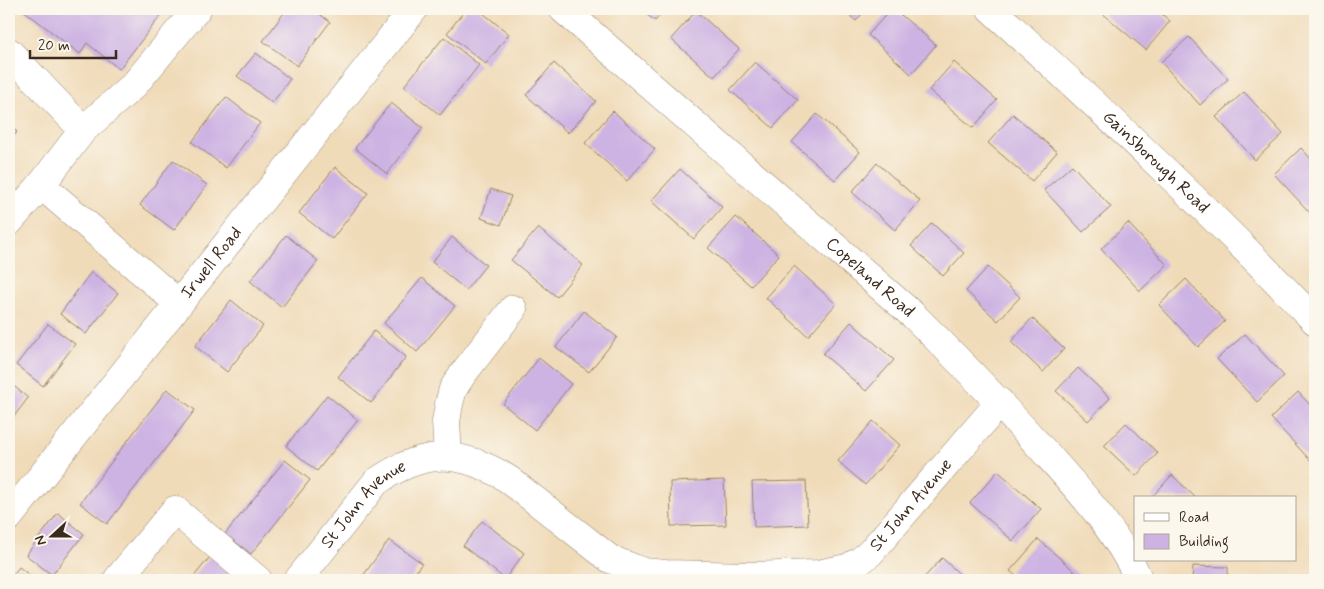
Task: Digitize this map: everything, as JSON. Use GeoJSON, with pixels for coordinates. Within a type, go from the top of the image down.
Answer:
{"type":"FeatureCollection","features":[{"type":"Feature","properties":{"kind":"street"},"geometry":{"type":"LineString","coordinates":[[9,222],[83,130],[134,85],[197,9]]}},
{"type":"Feature","properties":{"kind":"street","name":"Copeland Road"},"geometry":{"type":"LineString","coordinates":[[563,9],[914,316],[1000,402],[1074,484],[1106,525],[1131,563],[1139,580]]}},
{"type":"Feature","properties":{"kind":"street","name":"Gainsborough Road"},"geometry":{"type":"LineString","coordinates":[[991,9],[1117,124],[1262,265],[1315,321]]}},
{"type":"Feature","properties":{"kind":"street","name":"Irwell Road"},"geometry":{"type":"LineString","coordinates":[[9,517],[401,13]]}},
{"type":"Feature","properties":{"kind":"street"},"geometry":{"type":"LineString","coordinates":[[9,52],[83,130]]}},
{"type":"Feature","properties":{"kind":"street"},"geometry":{"type":"LineString","coordinates":[[41,184],[178,302]]}},
{"type":"Feature","properties":{"kind":"street"},"geometry":{"type":"LineString","coordinates":[[448,456],[446,422],[453,389],[462,375],[504,339],[513,309]]}},
{"type":"Feature","properties":{"kind":"street","name":"St John Avenue"},"geometry":{"type":"LineString","coordinates":[[298,580],[376,482],[408,464],[448,456],[477,463],[500,474],[610,559],[644,572],[750,576],[818,574],[847,568],[860,562],[870,553],[1000,402]]}},
{"type":"Feature","properties":{"kind":"street"},"geometry":{"type":"LineString","coordinates":[[116,580],[176,510],[258,580]]}},
{"type":"Feature","properties":{"kind":"building"},"geometry":{"type":"Polygon","coordinates":[[[22,9],[166,9],[119,69],[87,43],[80,54],[22,9]]]}},
{"type":"Feature","properties":{"kind":"building"},"geometry":{"type":"Polygon","coordinates":[[[287,9],[313,9],[330,22],[297,66],[263,41],[287,9]]]}},
{"type":"Feature","properties":{"kind":"building"},"geometry":{"type":"Polygon","coordinates":[[[466,9],[478,9],[509,34],[486,64],[447,33],[466,9]]]}},
{"type":"Feature","properties":{"kind":"building"},"geometry":{"type":"Polygon","coordinates":[[[640,9],[666,9],[655,21],[640,9]]]}},
{"type":"Feature","properties":{"kind":"building"},"geometry":{"type":"Polygon","coordinates":[[[842,9],[866,9],[856,21],[842,9]]]}},
{"type":"Feature","properties":{"kind":"building"},"geometry":{"type":"Polygon","coordinates":[[[891,9],[894,9],[936,45],[911,74],[868,35],[891,9]]]}},
{"type":"Feature","properties":{"kind":"building"},"geometry":{"type":"Polygon","coordinates":[[[1105,9],[1156,9],[1170,21],[1146,50],[1102,13],[1105,9]]]}},
{"type":"Feature","properties":{"kind":"building"},"geometry":{"type":"Polygon","coordinates":[[[696,11],[739,49],[714,77],[671,39],[696,11]]]}},
{"type":"Feature","properties":{"kind":"building"},"geometry":{"type":"Polygon","coordinates":[[[444,37],[479,65],[440,115],[404,86],[444,37]]]}},
{"type":"Feature","properties":{"kind":"building"},"geometry":{"type":"Polygon","coordinates":[[[1189,37],[1228,79],[1200,105],[1161,62],[1189,37]]]}},
{"type":"Feature","properties":{"kind":"building"},"geometry":{"type":"Polygon","coordinates":[[[256,53],[290,79],[272,103],[237,76],[256,53]]]}},
{"type":"Feature","properties":{"kind":"building"},"geometry":{"type":"Polygon","coordinates":[[[755,62],[798,100],[773,128],[730,90],[755,62]]]}},
{"type":"Feature","properties":{"kind":"building"},"geometry":{"type":"Polygon","coordinates":[[[954,62],[997,100],[973,128],[929,90],[954,62]]]}},
{"type":"Feature","properties":{"kind":"building"},"geometry":{"type":"Polygon","coordinates":[[[554,63],[596,101],[568,133],[526,95],[554,63]]]}},
{"type":"Feature","properties":{"kind":"building"},"geometry":{"type":"Polygon","coordinates":[[[1244,92],[1283,134],[1255,160],[1216,117],[1244,92]]]}},
{"type":"Feature","properties":{"kind":"building"},"geometry":{"type":"Polygon","coordinates":[[[226,97],[260,123],[226,168],[192,142],[226,97]]]}},
{"type":"Feature","properties":{"kind":"building"},"geometry":{"type":"Polygon","coordinates":[[[391,103],[423,128],[387,174],[355,148],[391,103]]]}},
{"type":"Feature","properties":{"kind":"building"},"geometry":{"type":"Polygon","coordinates":[[[613,111],[655,149],[627,181],[585,143],[613,111]]]}},
{"type":"Feature","properties":{"kind":"building"},"geometry":{"type":"Polygon","coordinates":[[[817,114],[860,152],[835,180],[792,142],[817,114]]]}},
{"type":"Feature","properties":{"kind":"building"},"geometry":{"type":"Polygon","coordinates":[[[1013,114],[1057,152],[1032,181],[988,143],[1013,114]]]}},
{"type":"Feature","properties":{"kind":"building"},"geometry":{"type":"Polygon","coordinates":[[[9,125],[17,132],[9,142],[9,125]]]}},
{"type":"Feature","properties":{"kind":"building"},"geometry":{"type":"Polygon","coordinates":[[[1301,148],[1315,163],[1315,214],[1313,216],[1274,174],[1301,148]]]}},
{"type":"Feature","properties":{"kind":"building"},"geometry":{"type":"Polygon","coordinates":[[[173,160],[207,185],[174,230],[140,205],[173,160]]]}},
{"type":"Feature","properties":{"kind":"building"},"geometry":{"type":"Polygon","coordinates":[[[877,163],[920,201],[895,230],[852,192],[877,163]]]}},
{"type":"Feature","properties":{"kind":"building"},"geometry":{"type":"Polygon","coordinates":[[[1072,165],[1111,207],[1083,232],[1044,190],[1072,165]]]}},
{"type":"Feature","properties":{"kind":"building"},"geometry":{"type":"Polygon","coordinates":[[[335,167],[368,193],[332,239],[299,213],[335,167]]]}},
{"type":"Feature","properties":{"kind":"building"},"geometry":{"type":"Polygon","coordinates":[[[680,169],[722,207],[694,239],[651,201],[680,169]]]}},
{"type":"Feature","properties":{"kind":"building"},"geometry":{"type":"Polygon","coordinates":[[[491,189],[511,196],[501,225],[481,218],[491,189]]]}},
{"type":"Feature","properties":{"kind":"building"},"geometry":{"type":"Polygon","coordinates":[[[736,217],[779,255],[751,286],[708,248],[736,217]]]}},
{"type":"Feature","properties":{"kind":"building"},"geometry":{"type":"Polygon","coordinates":[[[932,223],[964,253],[943,276],[911,246],[932,223]]]}},
{"type":"Feature","properties":{"kind":"building"},"geometry":{"type":"Polygon","coordinates":[[[1128,223],[1167,265],[1140,291],[1101,249],[1128,223]]]}},
{"type":"Feature","properties":{"kind":"building"},"geometry":{"type":"Polygon","coordinates":[[[538,228],[583,265],[557,297],[511,260],[538,228]]]}},
{"type":"Feature","properties":{"kind":"building"},"geometry":{"type":"Polygon","coordinates":[[[286,235],[318,261],[282,307],[250,281],[286,235]]]}},
{"type":"Feature","properties":{"kind":"building"},"geometry":{"type":"Polygon","coordinates":[[[452,237],[486,265],[466,290],[432,262],[452,237]]]}},
{"type":"Feature","properties":{"kind":"building"},"geometry":{"type":"Polygon","coordinates":[[[794,266],[836,304],[808,336],[766,298],[794,266]]]}},
{"type":"Feature","properties":{"kind":"building"},"geometry":{"type":"Polygon","coordinates":[[[988,267],[1020,297],[998,321],[966,291],[988,267]]]}},
{"type":"Feature","properties":{"kind":"building"},"geometry":{"type":"Polygon","coordinates":[[[91,272],[118,293],[86,334],[60,314],[91,272]]]}},
{"type":"Feature","properties":{"kind":"building"},"geometry":{"type":"Polygon","coordinates":[[[422,278],[455,306],[417,352],[384,323],[422,278]]]}},
{"type":"Feature","properties":{"kind":"building"},"geometry":{"type":"Polygon","coordinates":[[[1186,279],[1225,321],[1198,347],[1159,305],[1186,279]]]}},
{"type":"Feature","properties":{"kind":"building"},"geometry":{"type":"Polygon","coordinates":[[[231,300],[263,326],[227,372],[195,346],[231,300]]]}},
{"type":"Feature","properties":{"kind":"building"},"geometry":{"type":"Polygon","coordinates":[[[584,311],[617,337],[589,372],[556,347],[584,311]]]}},
{"type":"Feature","properties":{"kind":"building"},"geometry":{"type":"Polygon","coordinates":[[[1032,318],[1064,349],[1043,372],[1011,342],[1032,318]]]}},
{"type":"Feature","properties":{"kind":"building"},"geometry":{"type":"Polygon","coordinates":[[[851,322],[894,360],[866,391],[823,354],[851,322]]]}},
{"type":"Feature","properties":{"kind":"building"},"geometry":{"type":"Polygon","coordinates":[[[48,324],[75,344],[43,386],[16,365],[48,324]]]}},
{"type":"Feature","properties":{"kind":"building"},"geometry":{"type":"Polygon","coordinates":[[[374,331],[406,357],[371,403],[338,377],[374,331]]]}},
{"type":"Feature","properties":{"kind":"building"},"geometry":{"type":"Polygon","coordinates":[[[1245,334],[1284,376],[1257,402],[1217,359],[1245,334]]]}},
{"type":"Feature","properties":{"kind":"building"},"geometry":{"type":"Polygon","coordinates":[[[539,358],[571,384],[535,430],[503,404],[539,358]]]}},
{"type":"Feature","properties":{"kind":"building"},"geometry":{"type":"Polygon","coordinates":[[[1078,368],[1110,398],[1088,421],[1056,391],[1078,368]]]}},
{"type":"Feature","properties":{"kind":"building"},"geometry":{"type":"Polygon","coordinates":[[[9,382],[28,398],[9,423],[9,382]]]}},
{"type":"Feature","properties":{"kind":"building"},"geometry":{"type":"Polygon","coordinates":[[[167,389],[195,410],[107,524],[80,503],[167,389]]]}},
{"type":"Feature","properties":{"kind":"building"},"geometry":{"type":"Polygon","coordinates":[[[1298,392],[1315,410],[1315,455],[1310,460],[1271,418],[1298,392]]]}},
{"type":"Feature","properties":{"kind":"building"},"geometry":{"type":"Polygon","coordinates":[[[327,395],[358,420],[317,471],[286,446],[327,395]]]}},
{"type":"Feature","properties":{"kind":"building"},"geometry":{"type":"Polygon","coordinates":[[[873,421],[900,445],[865,485],[838,461],[873,421]]]}},
{"type":"Feature","properties":{"kind":"building"},"geometry":{"type":"Polygon","coordinates":[[[1126,423],[1158,453],[1136,476],[1104,446],[1126,423]]]}},
{"type":"Feature","properties":{"kind":"building"},"geometry":{"type":"Polygon","coordinates":[[[285,460],[310,480],[251,554],[225,534],[285,460]]]}},
{"type":"Feature","properties":{"kind":"building"},"geometry":{"type":"Polygon","coordinates":[[[998,471],[1041,509],[1013,541],[970,503],[998,471]]]}},
{"type":"Feature","properties":{"kind":"building"},"geometry":{"type":"Polygon","coordinates":[[[1172,475],[1194,496],[1153,496],[1172,475]]]}},
{"type":"Feature","properties":{"kind":"building"},"geometry":{"type":"Polygon","coordinates":[[[724,480],[726,525],[671,526],[670,482],[724,480]]]}},
{"type":"Feature","properties":{"kind":"building"},"geometry":{"type":"Polygon","coordinates":[[[806,481],[808,525],[754,527],[752,482],[806,481]]]}},
{"type":"Feature","properties":{"kind":"building"},"geometry":{"type":"Polygon","coordinates":[[[58,513],[84,534],[52,575],[26,555],[58,513]]]}},
{"type":"Feature","properties":{"kind":"building"},"geometry":{"type":"Polygon","coordinates":[[[482,521],[524,553],[505,579],[463,546],[482,521]]]}},
{"type":"Feature","properties":{"kind":"building"},"geometry":{"type":"Polygon","coordinates":[[[1038,539],[1081,577],[1078,580],[1021,580],[1010,571],[1038,539]]]}},
{"type":"Feature","properties":{"kind":"building"},"geometry":{"type":"Polygon","coordinates":[[[389,540],[422,563],[410,580],[360,580],[389,540]]]}},
{"type":"Feature","properties":{"kind":"building"},"geometry":{"type":"Polygon","coordinates":[[[214,552],[240,572],[233,580],[191,580],[214,552]]]}},
{"type":"Feature","properties":{"kind":"building"},"geometry":{"type":"Polygon","coordinates":[[[942,558],[966,580],[922,580],[942,558]]]}},
{"type":"Feature","properties":{"kind":"building"},"geometry":{"type":"Polygon","coordinates":[[[1193,566],[1228,567],[1228,580],[1192,580],[1193,566]]]}},
{"type":"Feature","properties":{"kind":"building"},"geometry":{"type":"Polygon","coordinates":[[[19,567],[36,580],[9,580],[19,567]]]}}]}
